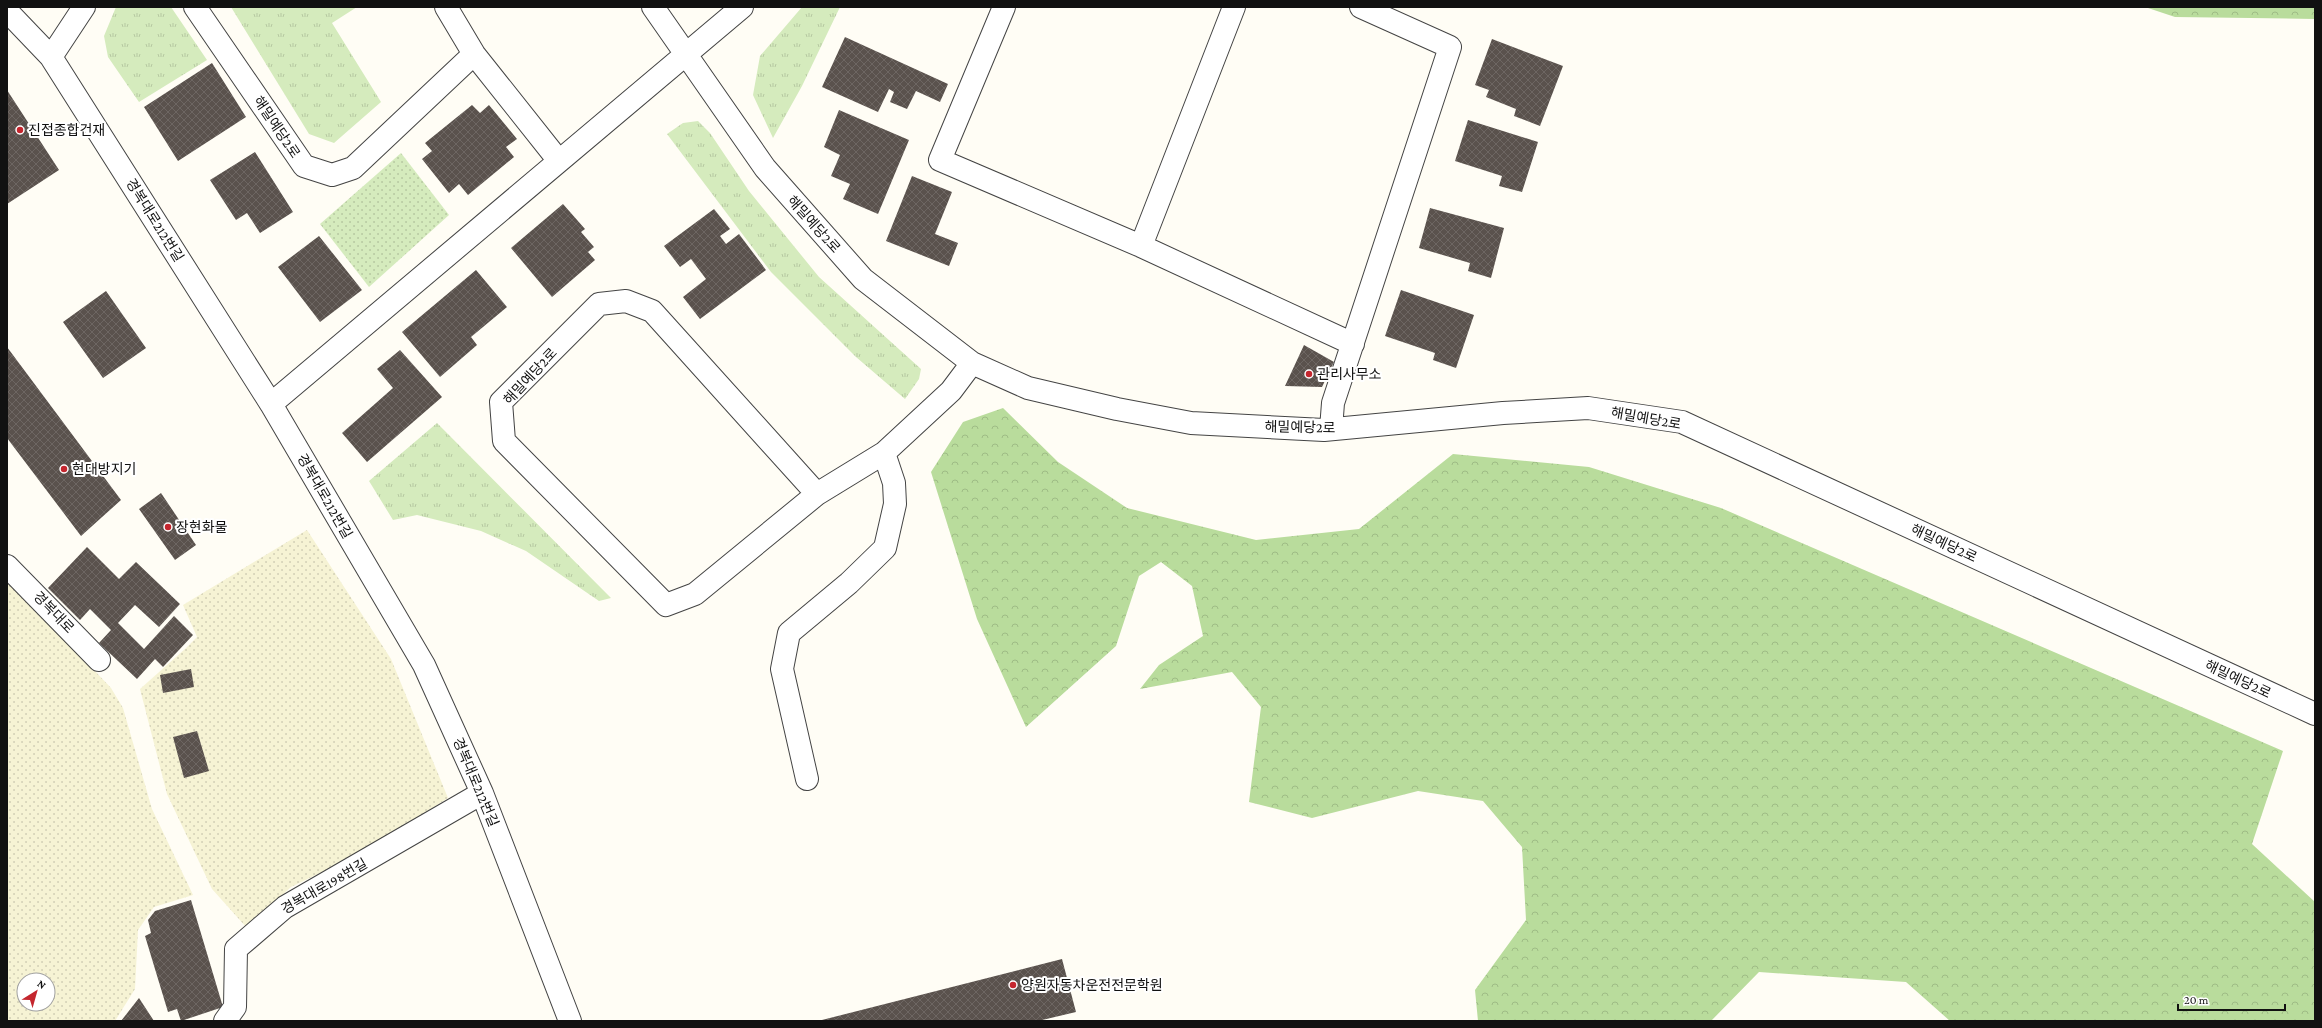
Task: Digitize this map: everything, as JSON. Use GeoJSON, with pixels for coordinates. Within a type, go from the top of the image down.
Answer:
{"type":"FeatureCollection","features":[{"type":"Feature","properties":{"kind":"street"},"geometry":{"type":"LineString","coordinates":[[51,57],[84,7]]}},
{"type":"Feature","properties":{"kind":"street","name":"해밀예당2로"},"geometry":{"type":"LineString","coordinates":[[195,7],[304,166],[332,175],[353,168],[474,54]]}},
{"type":"Feature","properties":{"kind":"street"},"geometry":{"type":"LineString","coordinates":[[446,7],[474,54],[559,161]]}},
{"type":"Feature","properties":{"kind":"street","name":"해밀예당2로"},"geometry":{"type":"LineString","coordinates":[[653,7],[765,168],[863,279],[972,363],[1028,388],[1190,423],[1331,429],[1503,413],[1588,408],[1682,422],[2315,714]]}},
{"type":"Feature","properties":{"kind":"street"},"geometry":{"type":"LineString","coordinates":[[271,404],[686,56],[742,7]]}},
{"type":"Feature","properties":{"kind":"street"},"geometry":{"type":"LineString","coordinates":[[1004,7],[940,160],[1141,246],[1352,344]]}},
{"type":"Feature","properties":{"kind":"street"},"geometry":{"type":"LineString","coordinates":[[1141,246],[1234,7]]}},
{"type":"Feature","properties":{"kind":"street"},"geometry":{"type":"LineString","coordinates":[[1331,429],[1333,403],[1450,47],[1361,7]]}},
{"type":"Feature","properties":{"kind":"street","name":"경복대로212번길"},"geometry":{"type":"LineString","coordinates":[[7,11],[51,57],[271,404],[424,665],[482,793],[570,1021]]}},
{"type":"Feature","properties":{"kind":"street","name":"해밀예당2로"},"geometry":{"type":"LineString","coordinates":[[817,494],[652,311],[626,301],[599,304],[501,402],[504,441],[666,605],[695,594],[817,494],[884,453],[951,391],[972,363]]}},
{"type":"Feature","properties":{"kind":"street"},"geometry":{"type":"LineString","coordinates":[[807,780],[782,668],[789,633],[849,584],[885,548],[895,504],[894,483],[884,453]]}},
{"type":"Feature","properties":{"kind":"street","name":"경복대로"},"geometry":{"type":"LineString","coordinates":[[7,566],[99,660]]}},
{"type":"Feature","properties":{"kind":"street","name":"경복대로198번길"},"geometry":{"type":"LineString","coordinates":[[225,1021],[235,1007],[236,949],[285,907],[482,793]]}},
{"type":"Feature","properties":{"kind":"shaded area"},"geometry":{"type":"Polygon","coordinates":[[[307,530],[391,659],[448,798],[363,852],[291,887],[247,928],[212,889],[167,794],[140,689],[197,637],[183,605],[307,530]]]}},
{"type":"Feature","properties":{"kind":"shaded area"},"geometry":{"type":"Polygon","coordinates":[[[7,578],[111,688],[123,708],[152,809],[193,895],[154,907],[138,930],[135,989],[115,1021],[7,1021],[7,578]]]}},
{"type":"Feature","properties":{"kind":"green space"},"geometry":{"type":"Polygon","coordinates":[[[116,7],[171,7],[207,60],[139,102],[108,57],[104,36],[116,7]]]}},
{"type":"Feature","properties":{"kind":"green space"},"geometry":{"type":"Polygon","coordinates":[[[231,7],[357,7],[332,23],[381,102],[334,143],[309,134],[231,7]]]}},
{"type":"Feature","properties":{"kind":"green space"},"geometry":{"type":"Polygon","coordinates":[[[802,7],[840,7],[802,86],[773,138],[753,95],[760,56],[802,7]]]}},
{"type":"Feature","properties":{"kind":"green space"},"geometry":{"type":"Polygon","coordinates":[[[2145,7],[2315,7],[2315,19],[2175,17],[2145,7]]]}},
{"type":"Feature","properties":{"kind":"green space"},"geometry":{"type":"Polygon","coordinates":[[[698,121],[710,133],[749,191],[819,277],[921,369],[919,379],[905,399],[856,357],[771,272],[667,134],[683,123],[698,121]]]}},
{"type":"Feature","properties":{"kind":"green space"},"geometry":{"type":"Polygon","coordinates":[[[401,153],[449,215],[369,287],[320,224],[401,153]]]}},
{"type":"Feature","properties":{"kind":"green space"},"geometry":{"type":"Polygon","coordinates":[[[1003,408],[1058,462],[1127,508],[1256,540],[1359,529],[1453,454],[1589,467],[1721,508],[2283,751],[2252,844],[2315,902],[2315,1021],[1950,1021],[1906,982],[1759,972],[1711,1021],[1478,1021],[1475,990],[1526,920],[1522,847],[1483,801],[1418,791],[1312,818],[1249,802],[1261,707],[1232,672],[1140,689],[1159,665],[1203,636],[1192,586],[1161,562],[1139,576],[1116,646],[1026,727],[977,619],[931,472],[963,422],[1003,408]]]}},
{"type":"Feature","properties":{"kind":"green space"},"geometry":{"type":"Polygon","coordinates":[[[437,423],[611,598],[599,601],[526,551],[481,531],[417,515],[393,520],[369,481],[437,423]]]}},
{"type":"Feature","properties":{"kind":"building"},"geometry":{"type":"Polygon","coordinates":[[[845,37],[948,84],[940,102],[916,91],[907,109],[890,102],[894,92],[889,89],[878,112],[822,87],[845,37]]]}},
{"type":"Feature","properties":{"kind":"building"},"geometry":{"type":"Polygon","coordinates":[[[1492,39],[1563,66],[1540,126],[1514,116],[1516,109],[1486,97],[1489,90],[1475,85],[1492,39]]]}},
{"type":"Feature","properties":{"kind":"building"},"geometry":{"type":"Polygon","coordinates":[[[212,63],[246,117],[178,161],[144,107],[212,63]]]}},
{"type":"Feature","properties":{"kind":"building","name":"진접종합건재"},"geometry":{"type":"Polygon","coordinates":[[[7,90],[59,170],[7,204],[7,90]]]}},
{"type":"Feature","properties":{"kind":"building"},"geometry":{"type":"Polygon","coordinates":[[[472,105],[480,113],[489,105],[517,139],[506,147],[514,157],[468,195],[459,184],[449,193],[422,159],[432,151],[425,143],[472,105]]]}},
{"type":"Feature","properties":{"kind":"building"},"geometry":{"type":"Polygon","coordinates":[[[839,110],[909,140],[878,214],[843,199],[850,184],[831,176],[840,155],[824,147],[839,110]]]}},
{"type":"Feature","properties":{"kind":"building"},"geometry":{"type":"Polygon","coordinates":[[[1468,120],[1538,142],[1522,192],[1499,186],[1502,176],[1455,161],[1468,120]]]}},
{"type":"Feature","properties":{"kind":"building"},"geometry":{"type":"Polygon","coordinates":[[[255,152],[293,212],[260,233],[247,213],[236,220],[210,180],[255,152]]]}},
{"type":"Feature","properties":{"kind":"building"},"geometry":{"type":"Polygon","coordinates":[[[912,176],[952,192],[935,234],[958,243],[949,266],[886,241],[912,176]]]}},
{"type":"Feature","properties":{"kind":"building"},"geometry":{"type":"Polygon","coordinates":[[[563,204],[585,229],[581,232],[594,247],[588,252],[595,260],[552,297],[511,248],[563,204]]]}},
{"type":"Feature","properties":{"kind":"building"},"geometry":{"type":"Polygon","coordinates":[[[1430,208],[1504,228],[1491,278],[1468,271],[1470,263],[1419,248],[1430,208]]]}},
{"type":"Feature","properties":{"kind":"building"},"geometry":{"type":"Polygon","coordinates":[[[714,209],[730,229],[720,236],[726,244],[739,234],[766,270],[700,319],[683,297],[706,279],[691,259],[680,267],[664,246],[714,209]]]}},
{"type":"Feature","properties":{"kind":"building"},"geometry":{"type":"Polygon","coordinates":[[[319,236],[362,290],[320,322],[278,267],[319,236]]]}},
{"type":"Feature","properties":{"kind":"building"},"geometry":{"type":"Polygon","coordinates":[[[476,270],[507,307],[471,337],[477,345],[440,377],[402,332],[476,270]]]}},
{"type":"Feature","properties":{"kind":"building"},"geometry":{"type":"Polygon","coordinates":[[[1401,290],[1474,315],[1456,368],[1433,360],[1435,353],[1385,336],[1401,290]]]}},
{"type":"Feature","properties":{"kind":"building"},"geometry":{"type":"Polygon","coordinates":[[[106,291],[146,348],[103,378],[63,322],[106,291]]]}},
{"type":"Feature","properties":{"kind":"building","name":"관리사무소"},"geometry":{"type":"Polygon","coordinates":[[[1304,345],[1334,362],[1322,387],[1285,386],[1304,345]]]}},
{"type":"Feature","properties":{"kind":"building","name":"현대방지기"},"geometry":{"type":"Polygon","coordinates":[[[7,347],[121,500],[81,536],[7,438],[7,347]]]}},
{"type":"Feature","properties":{"kind":"building"},"geometry":{"type":"Polygon","coordinates":[[[400,350],[442,397],[367,462],[342,433],[393,388],[377,369],[400,350]]]}},
{"type":"Feature","properties":{"kind":"building","name":"장현화물"},"geometry":{"type":"Polygon","coordinates":[[[161,493],[196,545],[175,560],[139,509],[161,493]]]}},
{"type":"Feature","properties":{"kind":"building"},"geometry":{"type":"Polygon","coordinates":[[[87,547],[119,579],[136,562],[180,604],[159,627],[135,605],[118,623],[144,649],[174,616],[193,635],[163,667],[155,659],[137,679],[99,643],[111,630],[90,609],[80,620],[48,588],[87,547]]]}},
{"type":"Feature","properties":{"kind":"building"},"geometry":{"type":"Polygon","coordinates":[[[191,669],[194,687],[163,693],[160,675],[191,669]]]}},
{"type":"Feature","properties":{"kind":"building"},"geometry":{"type":"Polygon","coordinates":[[[197,731],[209,771],[184,778],[173,737],[197,731]]]}},
{"type":"Feature","properties":{"kind":"building"},"geometry":{"type":"Polygon","coordinates":[[[191,900],[223,1007],[181,1021],[177,1009],[168,1012],[145,936],[151,933],[148,920],[155,911],[191,900]]]}},
{"type":"Feature","properties":{"kind":"building","name":"양원자동차운전전문학원"},"geometry":{"type":"Polygon","coordinates":[[[1062,959],[1076,1012],[1038,1021],[818,1021],[1062,959]]]}},
{"type":"Feature","properties":{"kind":"building"},"geometry":{"type":"Polygon","coordinates":[[[139,998],[154,1021],[121,1021],[139,998]]]}},
{"type":"Feature","properties":{"kind":"place","name":"진접종합건재"},"geometry":{"type":"Point","coordinates":[20,130]}},
{"type":"Feature","properties":{"kind":"place","name":"관리사무소"},"geometry":{"type":"Point","coordinates":[1309,374]}},
{"type":"Feature","properties":{"kind":"place","name":"현대방지기"},"geometry":{"type":"Point","coordinates":[64,469]}},
{"type":"Feature","properties":{"kind":"place","name":"장현화물"},"geometry":{"type":"Point","coordinates":[168,527]}},
{"type":"Feature","properties":{"kind":"place","name":"양원자동차운전전문학원"},"geometry":{"type":"Point","coordinates":[1013,985]}}]}
